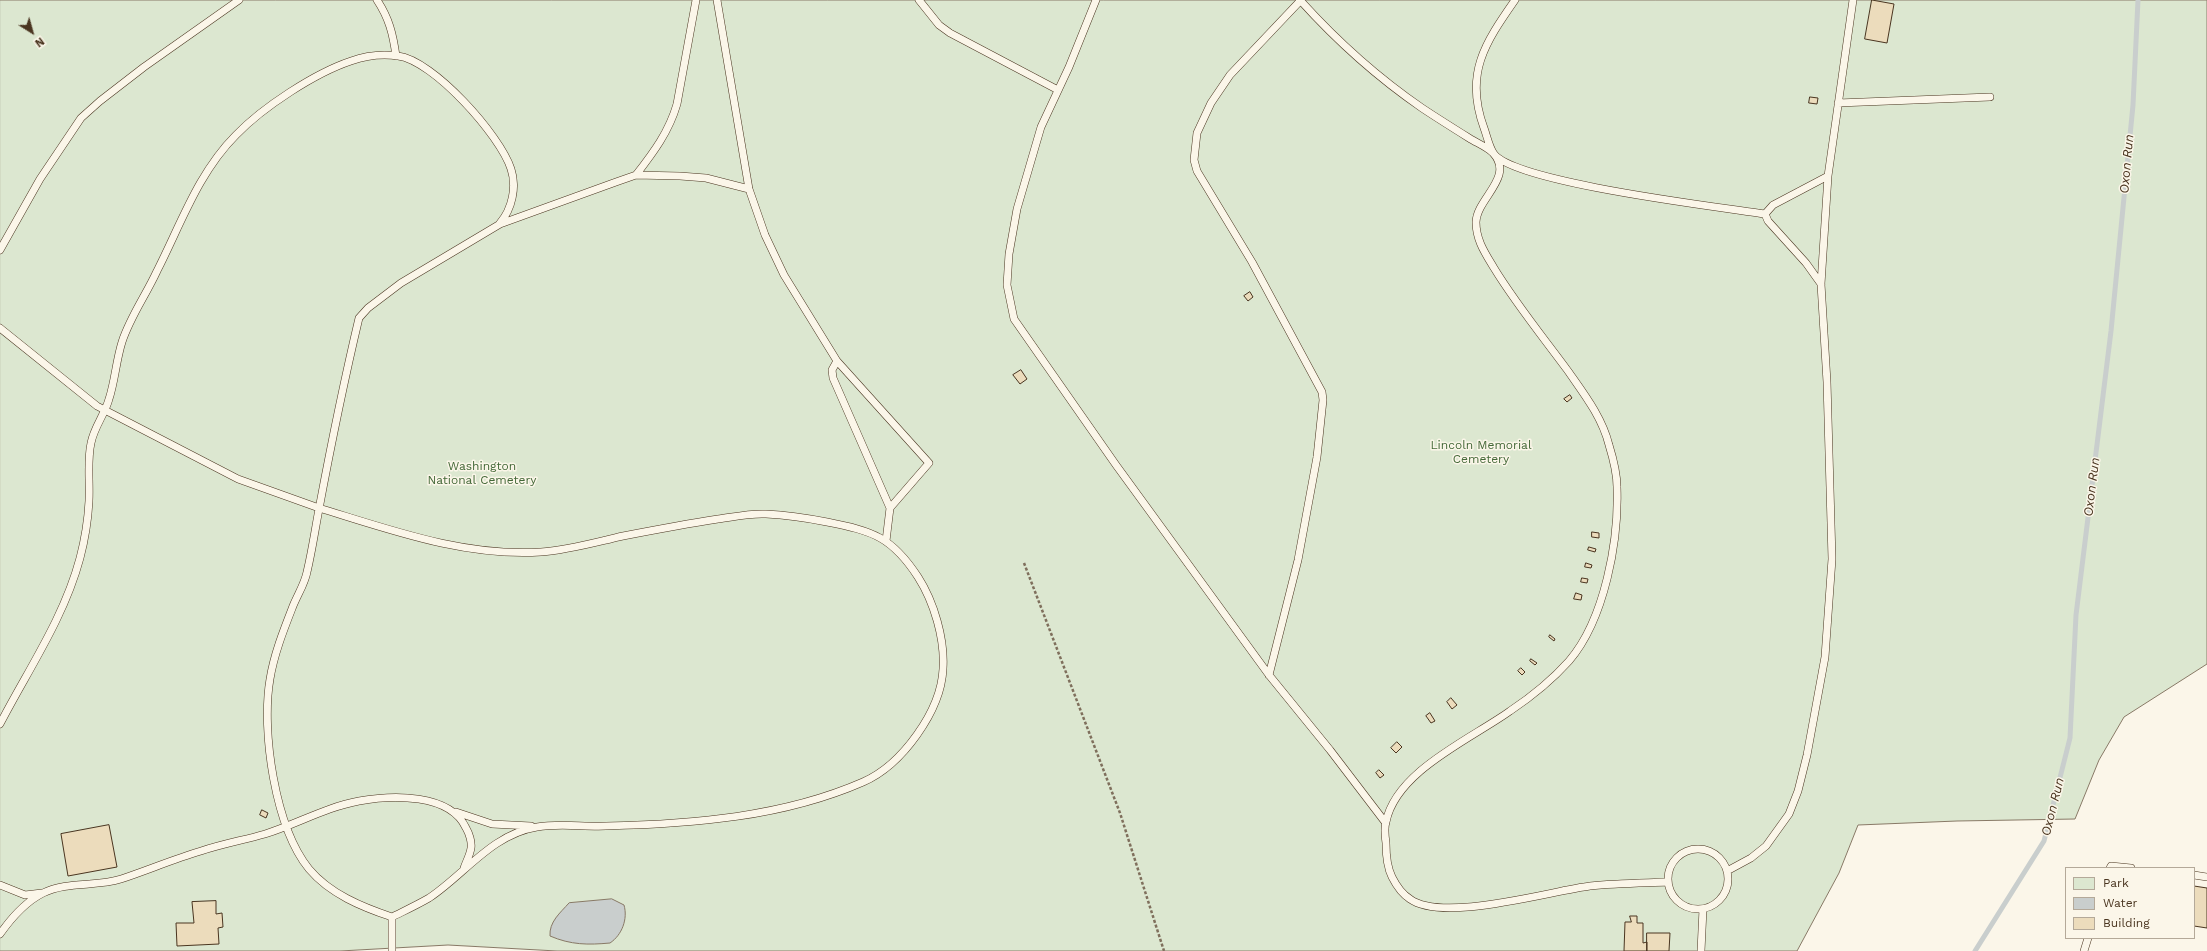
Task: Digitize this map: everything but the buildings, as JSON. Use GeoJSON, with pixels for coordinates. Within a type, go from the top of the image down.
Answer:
{"type":"FeatureCollection","features":[{"type":"Feature","properties":{"kind":"lane"},"geometry":{"type":"LineString","coordinates":[[0,250],[40,179],[82,118],[100,101],[138,72],[239,0]]}},
{"type":"Feature","properties":{"kind":"lane"},"geometry":{"type":"LineString","coordinates":[[377,0],[388,16],[393,33],[396,56]]}},
{"type":"Feature","properties":{"kind":"lane"},"geometry":{"type":"LineString","coordinates":[[636,175],[662,141],[673,120],[680,90],[696,0]]}},
{"type":"Feature","properties":{"kind":"lane"},"geometry":{"type":"LineString","coordinates":[[717,0],[749,189],[755,212],[784,275],[837,360],[930,463],[890,508]]}},
{"type":"Feature","properties":{"kind":"lane"},"geometry":{"type":"LineString","coordinates":[[919,0],[940,25],[950,33],[1058,90]]}},
{"type":"Feature","properties":{"kind":"lane"},"geometry":{"type":"LineString","coordinates":[[1096,0],[1041,127],[1017,209],[1009,254],[1007,286],[1009,304],[1014,319],[1116,465],[1269,675],[1330,750],[1385,822]]}},
{"type":"Feature","properties":{"kind":"lane"},"geometry":{"type":"LineString","coordinates":[[1269,675],[1298,560],[1317,458],[1322,392],[1252,262],[1197,171],[1194,149],[1197,133],[1203,118],[1230,75],[1300,0],[1322,24],[1384,80],[1425,110],[1516,167],[1606,190],[1765,214]]}},
{"type":"Feature","properties":{"kind":"lane"},"geometry":{"type":"LineString","coordinates":[[1515,0],[1486,44],[1478,68],[1477,90],[1480,116],[1501,170],[1498,181],[1480,206],[1476,218],[1478,238],[1497,273],[1582,391],[1602,425],[1609,444],[1617,483],[1617,519],[1612,556],[1606,585],[1592,619],[1571,658],[1553,678],[1512,710],[1416,775],[1397,795],[1385,822],[1386,854],[1392,877],[1399,889],[1410,899],[1432,907],[1458,908],[1591,886],[1668,882]]}},
{"type":"Feature","properties":{"kind":"lane"},"geometry":{"type":"LineString","coordinates":[[1727,870],[1751,858],[1766,846],[1789,814],[1798,791],[1807,755],[1825,657],[1832,559],[1827,382],[1821,284],[1828,176],[1853,0]]}},
{"type":"Feature","properties":{"kind":"lane"},"geometry":{"type":"LineString","coordinates":[[0,724],[37,659],[64,601],[80,559],[89,503],[90,447],[92,436],[109,400],[122,342],[193,195],[215,159],[250,122],[303,84],[350,61],[366,57],[396,56],[414,61],[442,80],[480,119],[500,148],[511,168],[513,181],[511,205],[500,224]]}},
{"type":"Feature","properties":{"kind":"lane"},"geometry":{"type":"LineString","coordinates":[[1838,103],[1990,98]]}},
{"type":"Feature","properties":{"kind":"lane"},"geometry":{"type":"LineString","coordinates":[[535,827],[505,837],[428,898],[392,917],[354,903],[330,889],[309,869],[293,842],[286,826],[267,734],[270,679],[277,650],[307,574],[319,508],[359,318],[368,308],[401,283],[500,224],[636,175],[706,178],[749,189]]}},
{"type":"Feature","properties":{"kind":"lane"},"geometry":{"type":"LineString","coordinates":[[1765,214],[1773,205],[1828,176]]}},
{"type":"Feature","properties":{"kind":"lane"},"geometry":{"type":"LineString","coordinates":[[1765,214],[1768,221],[1802,258],[1821,284]]}},
{"type":"Feature","properties":{"kind":"lane"},"geometry":{"type":"LineString","coordinates":[[0,328],[79,394],[105,410],[238,479],[319,508],[446,545],[484,550],[540,552],[705,521],[763,513],[842,525],[873,533],[900,551],[922,584],[933,610],[944,660],[942,682],[936,702],[928,720],[898,756],[877,774],[864,782],[786,809],[661,823],[606,826],[535,827],[492,824],[455,812]]}},
{"type":"Feature","properties":{"kind":"lane"},"geometry":{"type":"LineString","coordinates":[[837,360],[832,370],[833,378],[890,508],[886,541]]}},
{"type":"Feature","properties":{"kind":"lane"},"geometry":{"type":"LineString","coordinates":[[0,885],[25,894],[44,892],[69,886],[119,880],[202,850],[267,833],[327,809],[359,801],[406,796],[448,807],[462,820],[469,833],[471,847],[464,868]]}},
{"type":"Feature","properties":{"kind":"lane"},"geometry":{"type":"LineString","coordinates":[[1698,848],[1712,852],[1724,862],[1727,870],[1728,884],[1722,898],[1717,903],[1703,909],[1688,908],[1681,904],[1671,892],[1668,882],[1672,863],[1683,852],[1698,848]]}},
{"type":"Feature","properties":{"kind":"lane"},"geometry":{"type":"LineString","coordinates":[[2110,867],[2122,867]]}},
{"type":"Feature","properties":{"kind":"lane"},"geometry":{"type":"LineString","coordinates":[[2195,875],[2207,877]]}},
{"type":"Feature","properties":{"kind":"lane"},"geometry":{"type":"LineString","coordinates":[[0,934],[14,913],[44,892]]}},
{"type":"Feature","properties":{"kind":"lane"},"geometry":{"type":"LineString","coordinates":[[1701,951],[1703,909]]}},
{"type":"Feature","properties":{"kind":"lane"},"geometry":{"type":"LineString","coordinates":[[392,917],[392,951]]}},
{"type":"Feature","properties":{"kind":"lane"},"geometry":{"type":"LineString","coordinates":[[2084,951],[2088,939]]}},
{"type":"Feature","properties":{"kind":"path"},"geometry":{"type":"LineString","coordinates":[[1024,563],[1120,813],[1164,951]]}},
{"type":"Feature","properties":{"kind":"green space"},"geometry":{"type":"Polygon","coordinates":[[[0,0],[2207,0],[2207,664],[2124,717],[2099,760],[2075,819],[1957,821],[1858,825],[1839,873],[1797,951],[557,951],[448,945],[340,951],[0,951],[0,0]]]}},
{"type":"Feature","properties":{"kind":"water"},"geometry":{"type":"Polygon","coordinates":[[[612,899],[624,905],[625,916],[621,931],[610,943],[580,944],[550,936],[553,922],[569,903],[612,899]]]}},
{"type":"Feature","properties":{"kind":"waterway","name":"Oxon Run"},"geometry":{"type":"LineString","coordinates":[[1975,951],[2044,841],[2070,738],[2076,615],[2111,331],[2133,105],[2138,0]]}},
{"type":"Feature","properties":{"kind":"park label","name":"Lincoln Memorial Cemetery"},"geometry":{"type":"Point","coordinates":[1481,452]}},
{"type":"Feature","properties":{"kind":"park label","name":"Washington National Cemetery"},"geometry":{"type":"Point","coordinates":[482,473]}}]}
